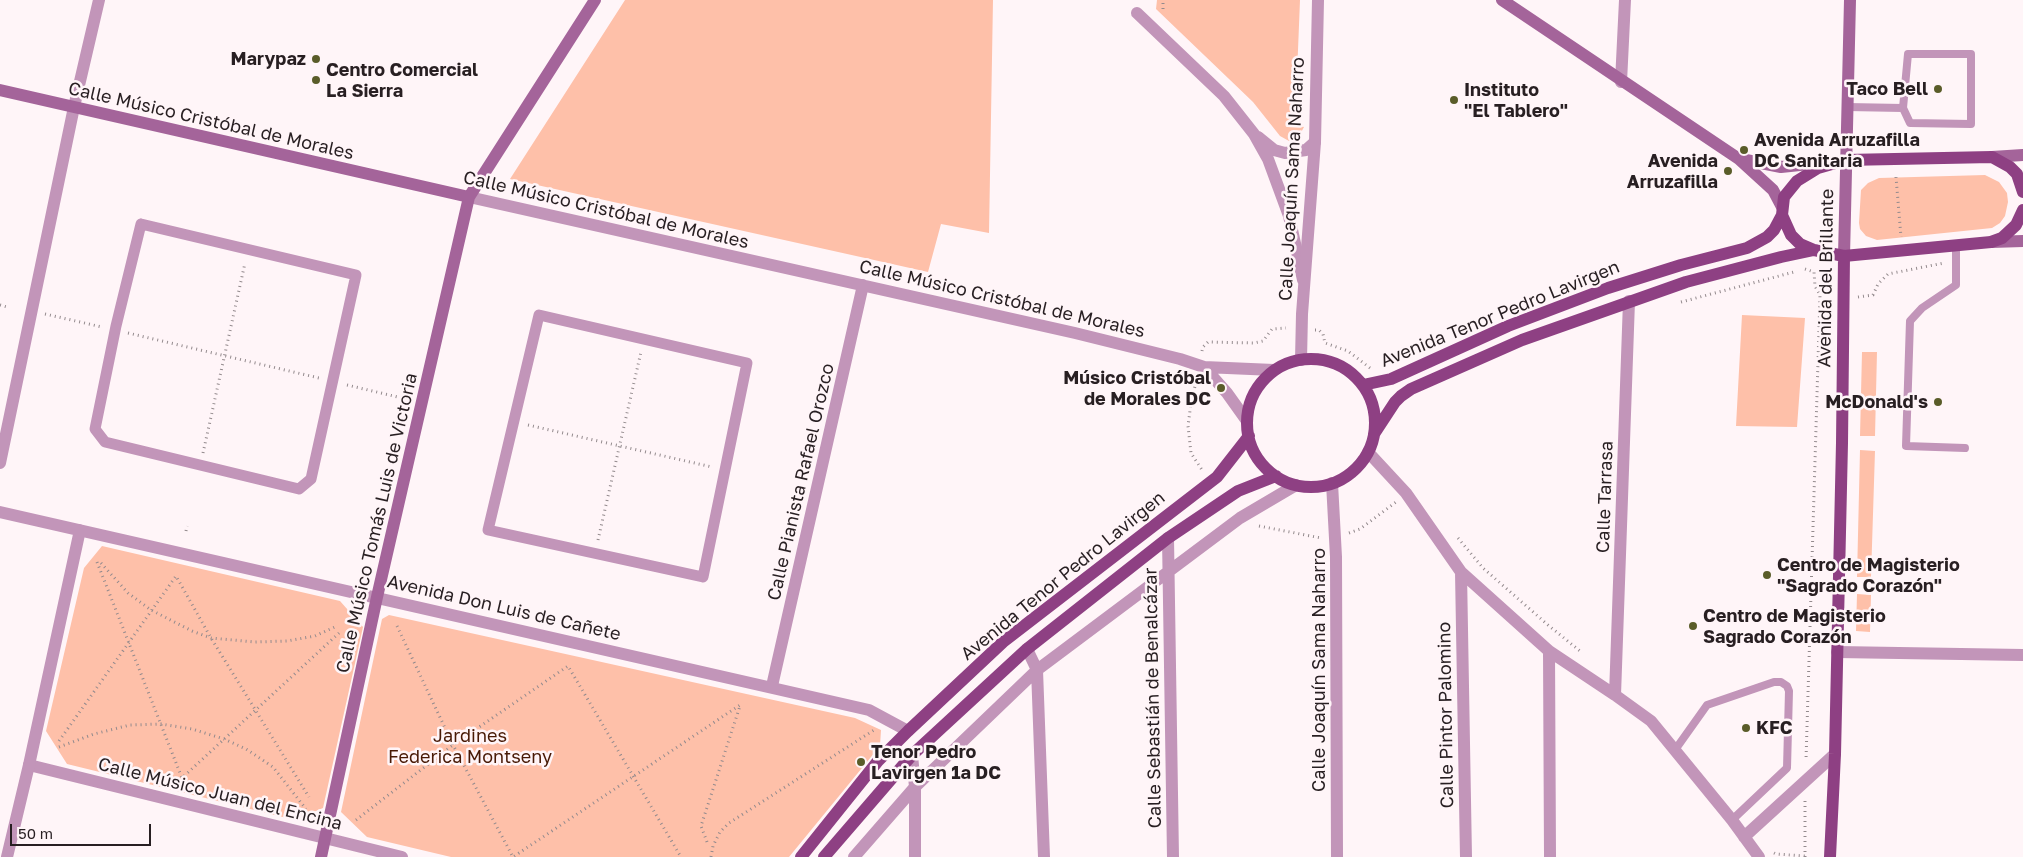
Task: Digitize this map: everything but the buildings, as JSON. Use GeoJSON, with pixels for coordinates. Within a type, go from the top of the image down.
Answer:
{"type":"FeatureCollection","features":[{"type":"Feature","properties":{"kind":"main road","name":"Calle Músico Tomás Luis de Victoria"},"geometry":{"type":"LineString","coordinates":[[321,857],[377,597],[469,197],[595,0]]}},
{"type":"Feature","properties":{"kind":"main road"},"geometry":{"type":"LineString","coordinates":[[1502,0],[1621,82],[1739,159],[1773,190],[1791,235],[1800,244],[1814,250],[1844,256],[1956,251],[2002,238],[2016,225],[2023,210]]}},
{"type":"Feature","properties":{"kind":"main road","name":"Avenida del Brillante"},"geometry":{"type":"LineString","coordinates":[[1830,857],[1835,754],[1842,443],[1844,256],[1841,160],[1847,107],[1850,0]]}},
{"type":"Feature","properties":{"kind":"main road","name":"Calle Músico Cristóbal de Morales"},"geometry":{"type":"LineString","coordinates":[[0,90],[469,197]]}},
{"type":"Feature","properties":{"kind":"main road"},"geometry":{"type":"LineString","coordinates":[[1739,159],[1751,163],[1781,167],[1841,160],[2023,156]]}},
{"type":"Feature","properties":{"kind":"main road"},"geometry":{"type":"LineString","coordinates":[[1992,157],[2010,167],[2017,174],[2023,192]]}},
{"type":"Feature","properties":{"kind":"main road","name":"Avenida Tenor Pedro Lavirgen"},"geometry":{"type":"LineString","coordinates":[[1362,385],[1391,379],[1508,326],[1608,288],[1681,265],[1747,248],[1767,237],[1774,230],[1782,211],[1784,197],[1796,181],[1818,168],[1841,160]]}},
{"type":"Feature","properties":{"kind":"main road"},"geometry":{"type":"LineString","coordinates":[[1991,242],[2023,241]]}},
{"type":"Feature","properties":{"kind":"main road","name":"Avenida Tenor Pedro Lavirgen"},"geometry":{"type":"LineString","coordinates":[[1374,434],[1394,402],[1411,389],[1522,340],[1629,300],[1695,279],[1814,250]]}},
{"type":"Feature","properties":{"kind":"main road"},"geometry":{"type":"LineString","coordinates":[[1301,360],[1319,360],[1335,364],[1350,372],[1362,385],[1370,399],[1374,414],[1374,434],[1368,452],[1359,465],[1346,476],[1332,483],[1314,487],[1296,485],[1276,476],[1254,452],[1247,421],[1249,406],[1255,392],[1274,370],[1301,360]]}},
{"type":"Feature","properties":{"kind":"main road","name":"Avenida Tenor Pedro Lavirgen"},"geometry":{"type":"LineString","coordinates":[[801,857],[878,761],[908,731],[1003,642],[1217,477],[1249,436]]}},
{"type":"Feature","properties":{"kind":"main road","name":"Avenida Tenor Pedro Lavirgen"},"geometry":{"type":"LineString","coordinates":[[824,857],[912,755],[1027,649],[1168,538],[1238,491],[1276,476]]}},
{"type":"Feature","properties":{"kind":"street"},"geometry":{"type":"LineString","coordinates":[[0,463],[74,107],[99,0]]}},
{"type":"Feature","properties":{"kind":"street","name":"Calle Joaquín Sama Naharro"},"geometry":{"type":"LineString","coordinates":[[1301,360],[1304,284],[1315,142],[1318,0]]}},
{"type":"Feature","properties":{"kind":"street"},"geometry":{"type":"LineString","coordinates":[[1621,82],[1625,0]]}},
{"type":"Feature","properties":{"kind":"street"},"geometry":{"type":"LineString","coordinates":[[1137,13],[1224,96],[1254,134],[1268,159],[1289,216],[1304,284]]}},
{"type":"Feature","properties":{"kind":"street"},"geometry":{"type":"LineString","coordinates":[[1254,134],[1274,150],[1285,153],[1306,150],[1315,142]]}},
{"type":"Feature","properties":{"kind":"street","name":"Calle Músico Cristóbal de Morales"},"geometry":{"type":"LineString","coordinates":[[469,197],[1075,334],[1180,359],[1204,367],[1274,370]]}},
{"type":"Feature","properties":{"kind":"street"},"geometry":{"type":"LineString","coordinates":[[141,224],[248,249],[356,274],[311,479],[299,489],[105,442],[95,429],[115,330],[141,224]]}},
{"type":"Feature","properties":{"kind":"street","name":"Calle Pianista Rafael Orozco"},"geometry":{"type":"LineString","coordinates":[[772,686],[863,285]]}},
{"type":"Feature","properties":{"kind":"street","name":"Calle Tarrasa"},"geometry":{"type":"LineString","coordinates":[[1616,695],[1629,300]]}},
{"type":"Feature","properties":{"kind":"street"},"geometry":{"type":"LineString","coordinates":[[539,315],[644,339],[747,363],[703,577],[488,530],[539,315]]}},
{"type":"Feature","properties":{"kind":"street"},"geometry":{"type":"LineString","coordinates":[[1204,367],[1247,421]]}},
{"type":"Feature","properties":{"kind":"street"},"geometry":{"type":"LineString","coordinates":[[1368,452],[1406,493],[1461,572],[1549,651],[1616,695],[1651,721],[1732,820],[1759,857]]}},
{"type":"Feature","properties":{"kind":"street","name":"Calle Joaquín Sama Naharro"},"geometry":{"type":"LineString","coordinates":[[1332,483],[1336,557],[1337,857]]}},
{"type":"Feature","properties":{"kind":"street"},"geometry":{"type":"LineString","coordinates":[[854,857],[915,787],[1037,670],[1240,518],[1296,485]]}},
{"type":"Feature","properties":{"kind":"street","name":"Avenida Don Luis de Cañete"},"geometry":{"type":"LineString","coordinates":[[0,512],[772,686],[869,710],[908,731]]}},
{"type":"Feature","properties":{"kind":"street"},"geometry":{"type":"LineString","coordinates":[[7,857],[80,530]]}},
{"type":"Feature","properties":{"kind":"street","name":"Calle Sebastián de Benalcázar"},"geometry":{"type":"LineString","coordinates":[[1168,538],[1173,857]]}},
{"type":"Feature","properties":{"kind":"street","name":"Calle Pintor Palomino"},"geometry":{"type":"LineString","coordinates":[[1461,572],[1466,857]]}},
{"type":"Feature","properties":{"kind":"street"},"geometry":{"type":"LineString","coordinates":[[1027,649],[1037,670],[1044,857]]}},
{"type":"Feature","properties":{"kind":"street"},"geometry":{"type":"LineString","coordinates":[[1549,651],[1550,857]]}},
{"type":"Feature","properties":{"kind":"street"},"geometry":{"type":"LineString","coordinates":[[1837,652],[2023,656]]}},
{"type":"Feature","properties":{"kind":"street"},"geometry":{"type":"LineString","coordinates":[[1744,837],[1835,754]]}},
{"type":"Feature","properties":{"kind":"street"},"geometry":{"type":"LineString","coordinates":[[912,755],[915,787],[915,857]]}},
{"type":"Feature","properties":{"kind":"street","name":"Calle Músico Juan del Encina"},"geometry":{"type":"LineString","coordinates":[[29,765],[402,857]]}},
{"type":"Feature","properties":{"kind":"lane"},"geometry":{"type":"LineString","coordinates":[[1908,54],[1971,54],[1971,124],[1910,123],[1903,108],[1908,54]]}},
{"type":"Feature","properties":{"kind":"lane"},"geometry":{"type":"LineString","coordinates":[[1847,107],[1903,108]]}},
{"type":"Feature","properties":{"kind":"lane"},"geometry":{"type":"LineString","coordinates":[[1956,251],[1956,285],[1922,308],[1910,321],[1906,446],[1965,448]]}},
{"type":"Feature","properties":{"kind":"lane"},"geometry":{"type":"LineString","coordinates":[[1675,750],[1707,705],[1774,682],[1781,682],[1787,686],[1789,691],[1787,768],[1732,820]]}},
{"type":"Feature","properties":{"kind":"path"},"geometry":{"type":"LineString","coordinates":[[1163,0],[1163,9]]}},
{"type":"Feature","properties":{"kind":"path"},"geometry":{"type":"LineString","coordinates":[[1896,177],[1901,238]]}},
{"type":"Feature","properties":{"kind":"path"},"geometry":{"type":"LineString","coordinates":[[201,465],[248,249]]}},
{"type":"Feature","properties":{"kind":"path"},"geometry":{"type":"LineString","coordinates":[[1864,297],[1873,295],[1878,284],[1888,274],[1940,265],[1956,251]]}},
{"type":"Feature","properties":{"kind":"path"},"geometry":{"type":"LineString","coordinates":[[1673,304],[1805,269],[1814,272],[1815,286],[1820,295],[1805,857]]}},
{"type":"Feature","properties":{"kind":"path"},"geometry":{"type":"LineString","coordinates":[[0,305],[7,307]]}},
{"type":"Feature","properties":{"kind":"path"},"geometry":{"type":"LineString","coordinates":[[42,313],[402,398]]}},
{"type":"Feature","properties":{"kind":"path"},"geometry":{"type":"LineString","coordinates":[[1203,347],[1208,342],[1254,343],[1263,341],[1272,329],[1280,328]]}},
{"type":"Feature","properties":{"kind":"path"},"geometry":{"type":"LineString","coordinates":[[1319,330],[1323,334],[1325,344],[1348,351],[1371,368],[1378,368]]}},
{"type":"Feature","properties":{"kind":"path"},"geometry":{"type":"LineString","coordinates":[[595,553],[644,339]]}},
{"type":"Feature","properties":{"kind":"path"},"geometry":{"type":"LineString","coordinates":[[1195,475],[1203,470],[1191,453],[1188,426],[1197,379]]}},
{"type":"Feature","properties":{"kind":"path"},"geometry":{"type":"LineString","coordinates":[[514,421],[725,470]]}},
{"type":"Feature","properties":{"kind":"path"},"geometry":{"type":"LineString","coordinates":[[1347,534],[1360,529],[1398,500]]}},
{"type":"Feature","properties":{"kind":"path"},"geometry":{"type":"LineString","coordinates":[[1252,525],[1326,539]]}},
{"type":"Feature","properties":{"kind":"path"},"geometry":{"type":"LineString","coordinates":[[338,626],[314,636],[288,641],[255,642],[211,638],[192,632],[151,610],[128,593],[99,562],[182,778],[339,633]]}},
{"type":"Feature","properties":{"kind":"path"},"geometry":{"type":"LineString","coordinates":[[59,741],[176,576],[211,638],[309,797]]}},
{"type":"Feature","properties":{"kind":"path"},"geometry":{"type":"LineString","coordinates":[[397,626],[453,745],[513,857],[740,705],[701,826],[707,842]]}},
{"type":"Feature","properties":{"kind":"path"},"geometry":{"type":"LineString","coordinates":[[356,820],[453,745],[568,666],[681,857]]}},
{"type":"Feature","properties":{"kind":"path"},"geometry":{"type":"LineString","coordinates":[[711,857],[713,846],[720,832],[729,823],[888,720]]}},
{"type":"Feature","properties":{"kind":"path"},"geometry":{"type":"LineString","coordinates":[[59,747],[94,734],[130,725],[161,724],[192,729],[224,739],[246,749],[273,767],[306,809]]}},
{"type":"Feature","properties":{"kind":"green space"},"geometry":{"type":"Polygon","coordinates":[[[625,0],[993,0],[989,233],[941,224],[928,272],[510,179],[625,0]]]}},
{"type":"Feature","properties":{"kind":"green space"},"geometry":{"type":"Polygon","coordinates":[[[1157,0],[1300,0],[1295,125],[1304,127],[1297,140],[1289,141],[1280,136],[1253,102],[1156,9],[1157,0]]]}},
{"type":"Feature","properties":{"kind":"green space"},"geometry":{"type":"Polygon","coordinates":[[[1985,175],[1999,182],[2007,193],[2008,202],[2005,216],[2000,223],[1992,228],[1877,240],[1866,236],[1860,229],[1861,190],[1868,183],[1879,178],[1985,175]]]}},
{"type":"Feature","properties":{"kind":"green space"},"geometry":{"type":"Polygon","coordinates":[[[1742,315],[1805,318],[1797,427],[1736,426],[1742,315]]]}},
{"type":"Feature","properties":{"kind":"green space"},"geometry":{"type":"Polygon","coordinates":[[[1862,352],[1877,352],[1875,436],[1860,436],[1862,352]]]}},
{"type":"Feature","properties":{"kind":"green space"},"geometry":{"type":"Polygon","coordinates":[[[1860,450],[1875,451],[1871,577],[1857,577],[1860,450]]]}},
{"type":"Feature","properties":{"kind":"green space"},"geometry":{"type":"Polygon","coordinates":[[[102,546],[340,601],[363,627],[323,808],[295,820],[67,764],[46,731],[84,568],[102,546]]]}},
{"type":"Feature","properties":{"kind":"green space"},"geometry":{"type":"Polygon","coordinates":[[[1857,594],[1871,595],[1870,632],[1856,631],[1857,594]]]}},
{"type":"Feature","properties":{"kind":"green space","name":"Jardines Federica Montseny"},"geometry":{"type":"Polygon","coordinates":[[[389,615],[855,718],[881,730],[880,746],[789,857],[451,857],[367,837],[341,812],[382,619],[389,615]]]}},
{"type":"Feature","properties":{"kind":"place","name":"Marypaz"},"geometry":{"type":"Point","coordinates":[316,59]}},
{"type":"Feature","properties":{"kind":"place","name":"Centro Comercial La Sierra"},"geometry":{"type":"Point","coordinates":[316,80]}},
{"type":"Feature","properties":{"kind":"place","name":"Taco Bell"},"geometry":{"type":"Point","coordinates":[1938,89]}},
{"type":"Feature","properties":{"kind":"place","name":"Instituto \"El Tablero\""},"geometry":{"type":"Point","coordinates":[1454,100]}},
{"type":"Feature","properties":{"kind":"place","name":"Avenida Arruzafilla DC Sanitaria"},"geometry":{"type":"Point","coordinates":[1744,150]}},
{"type":"Feature","properties":{"kind":"place","name":"Avenida Arruzafilla"},"geometry":{"type":"Point","coordinates":[1728,171]}},
{"type":"Feature","properties":{"kind":"place","name":"Músico Cristóbal de Morales DC"},"geometry":{"type":"Point","coordinates":[1221,388]}},
{"type":"Feature","properties":{"kind":"place","name":"McDonald's"},"geometry":{"type":"Point","coordinates":[1938,402]}},
{"type":"Feature","properties":{"kind":"place","name":"Centro de Magisterio \"Sagrado Corazón\""},"geometry":{"type":"Point","coordinates":[1767,575]}},
{"type":"Feature","properties":{"kind":"place","name":"Centro de Magisterio Sagrado Corazón"},"geometry":{"type":"Point","coordinates":[1693,626]}},
{"type":"Feature","properties":{"kind":"place","name":"KFC"},"geometry":{"type":"Point","coordinates":[1746,728]}},
{"type":"Feature","properties":{"kind":"place","name":"Tenor Pedro Lavirgen 1ª DC"},"geometry":{"type":"Point","coordinates":[861,762]}}]}
